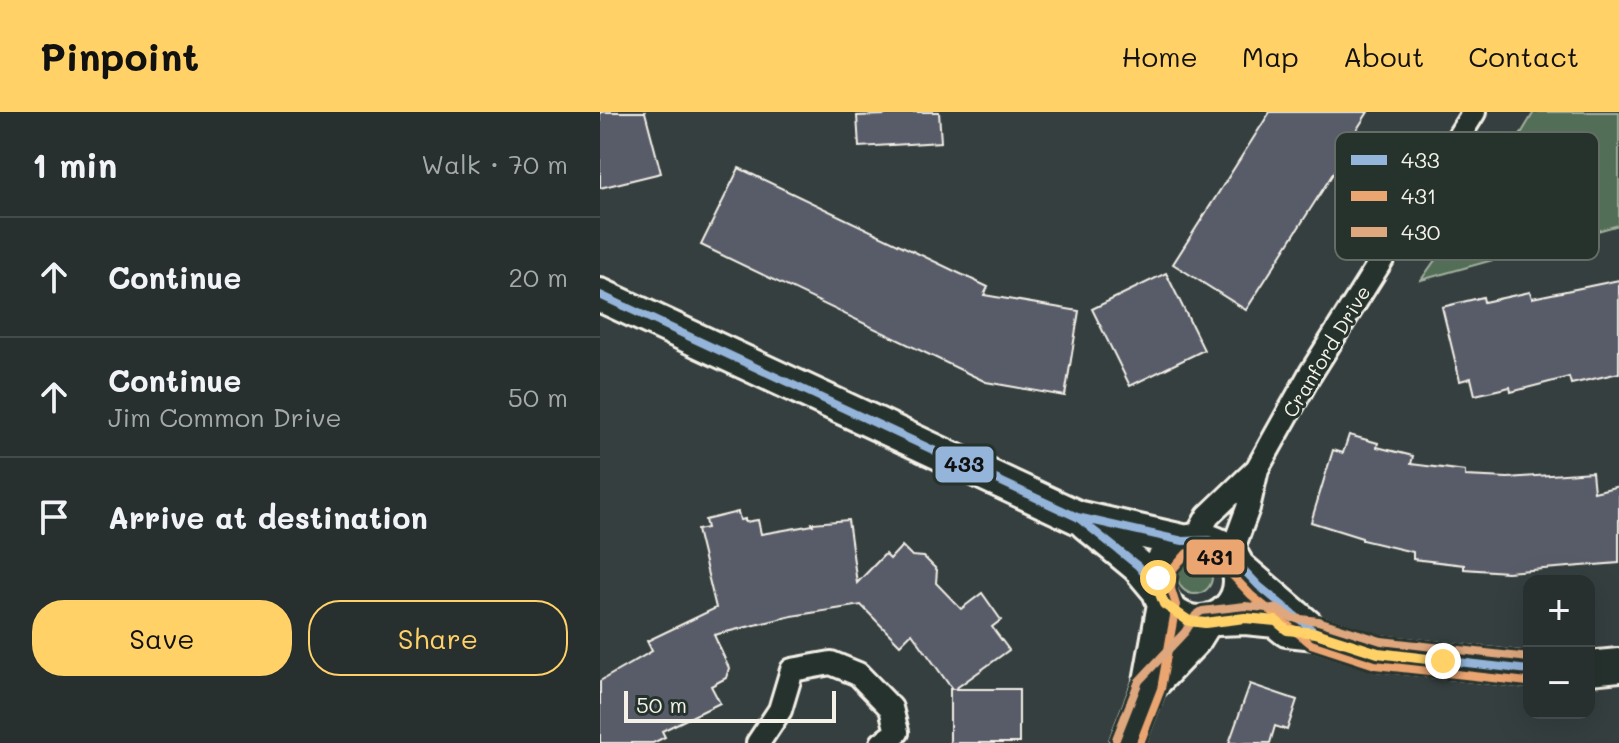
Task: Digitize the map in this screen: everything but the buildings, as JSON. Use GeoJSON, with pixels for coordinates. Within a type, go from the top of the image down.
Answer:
{"type":"FeatureCollection","features":[{"type":"Feature","properties":{"kind":"street","name":"Cranford Drive"},"geometry":{"type":"LineString","coordinates":[[1462,132],[1474,112]]}},
{"type":"Feature","properties":{"kind":"street","name":"Cranford Drive"},"geometry":{"type":"LineString","coordinates":[[1234,560],[1257,469],[1309,376],[1382,260]]}},
{"type":"Feature","properties":{"kind":"street"},"geometry":{"type":"LineString","coordinates":[[600,295],[1077,517],[1189,540],[1209,540],[1316,633]]}},
{"type":"Feature","properties":{"kind":"street","name":"Cranford Drive"},"geometry":{"type":"LineString","coordinates":[[1189,540],[1208,516],[1257,469]]}},
{"type":"Feature","properties":{"kind":"street"},"geometry":{"type":"LineString","coordinates":[[1077,517],[1138,566],[1161,598],[1189,621],[1245,618],[1276,621],[1287,630],[1316,633],[1378,653],[1523,669]]}},
{"type":"Feature","properties":{"kind":"street"},"geometry":{"type":"LineString","coordinates":[[1127,743],[1149,687],[1161,598],[1161,565],[1172,549],[1189,540]]}},
{"type":"Feature","properties":{"kind":"street"},"geometry":{"type":"LineString","coordinates":[[1149,687],[1211,621],[1228,610],[1240,589],[1234,560]]}},
{"type":"Feature","properties":{"kind":"street"},"geometry":{"type":"LineString","coordinates":[[758,743],[780,710],[792,670],[831,663],[858,674],[891,708],[897,732],[882,743]]}},
{"type":"Feature","properties":{"kind":"street"},"geometry":{"type":"LineString","coordinates":[[1595,667],[1619,665]]}},
{"type":"Feature","properties":{"kind":"green space"},"geometry":{"type":"Polygon","coordinates":[[[1534,112],[1619,112],[1619,225],[1599,231],[1599,132],[1522,132],[1534,112]]]}},
{"type":"Feature","properties":{"kind":"green space"},"geometry":{"type":"Polygon","coordinates":[[[1435,260],[1493,260],[1421,280],[1435,260]]]}},
{"type":"Feature","properties":{"kind":"green space"},"geometry":{"type":"Polygon","coordinates":[[[1195,560],[1207,565],[1212,577],[1207,589],[1195,594],[1183,589],[1178,577],[1183,565],[1195,560]]]}},
{"type":"Feature","properties":{"kind":"transit line","name":"433"},"geometry":{"type":"LineString","coordinates":[[600,295],[1077,517],[1183,541],[1209,540],[1221,546],[1259,586],[1316,633]]}},
{"type":"Feature","properties":{"kind":"transit line","name":"433"},"geometry":{"type":"LineString","coordinates":[[1077,517],[1138,566],[1159,591],[1164,604],[1189,621],[1205,623],[1245,618],[1276,621],[1287,630],[1316,633],[1378,653],[1523,669]]}},
{"type":"Feature","properties":{"kind":"transit line","name":"431"},"geometry":{"type":"LineString","coordinates":[[1140,743],[1161,689],[1176,605],[1171,589],[1173,569],[1187,553],[1206,552],[1214,556],[1251,595],[1311,644],[1375,665],[1523,681]]}},
{"type":"Feature","properties":{"kind":"transit line","name":"430"},"geometry":{"type":"LineString","coordinates":[[1116,739],[1139,681],[1202,611],[1245,606],[1277,609],[1292,618],[1318,621],[1381,641],[1523,657]]}},
{"type":"Feature","properties":{"kind":"route"},"geometry":{"type":"LineString","coordinates":[[1158,578],[1164,604],[1189,621],[1205,623],[1217,619],[1245,618],[1276,621],[1287,630],[1316,633],[1378,653],[1443,661]]}}]}
